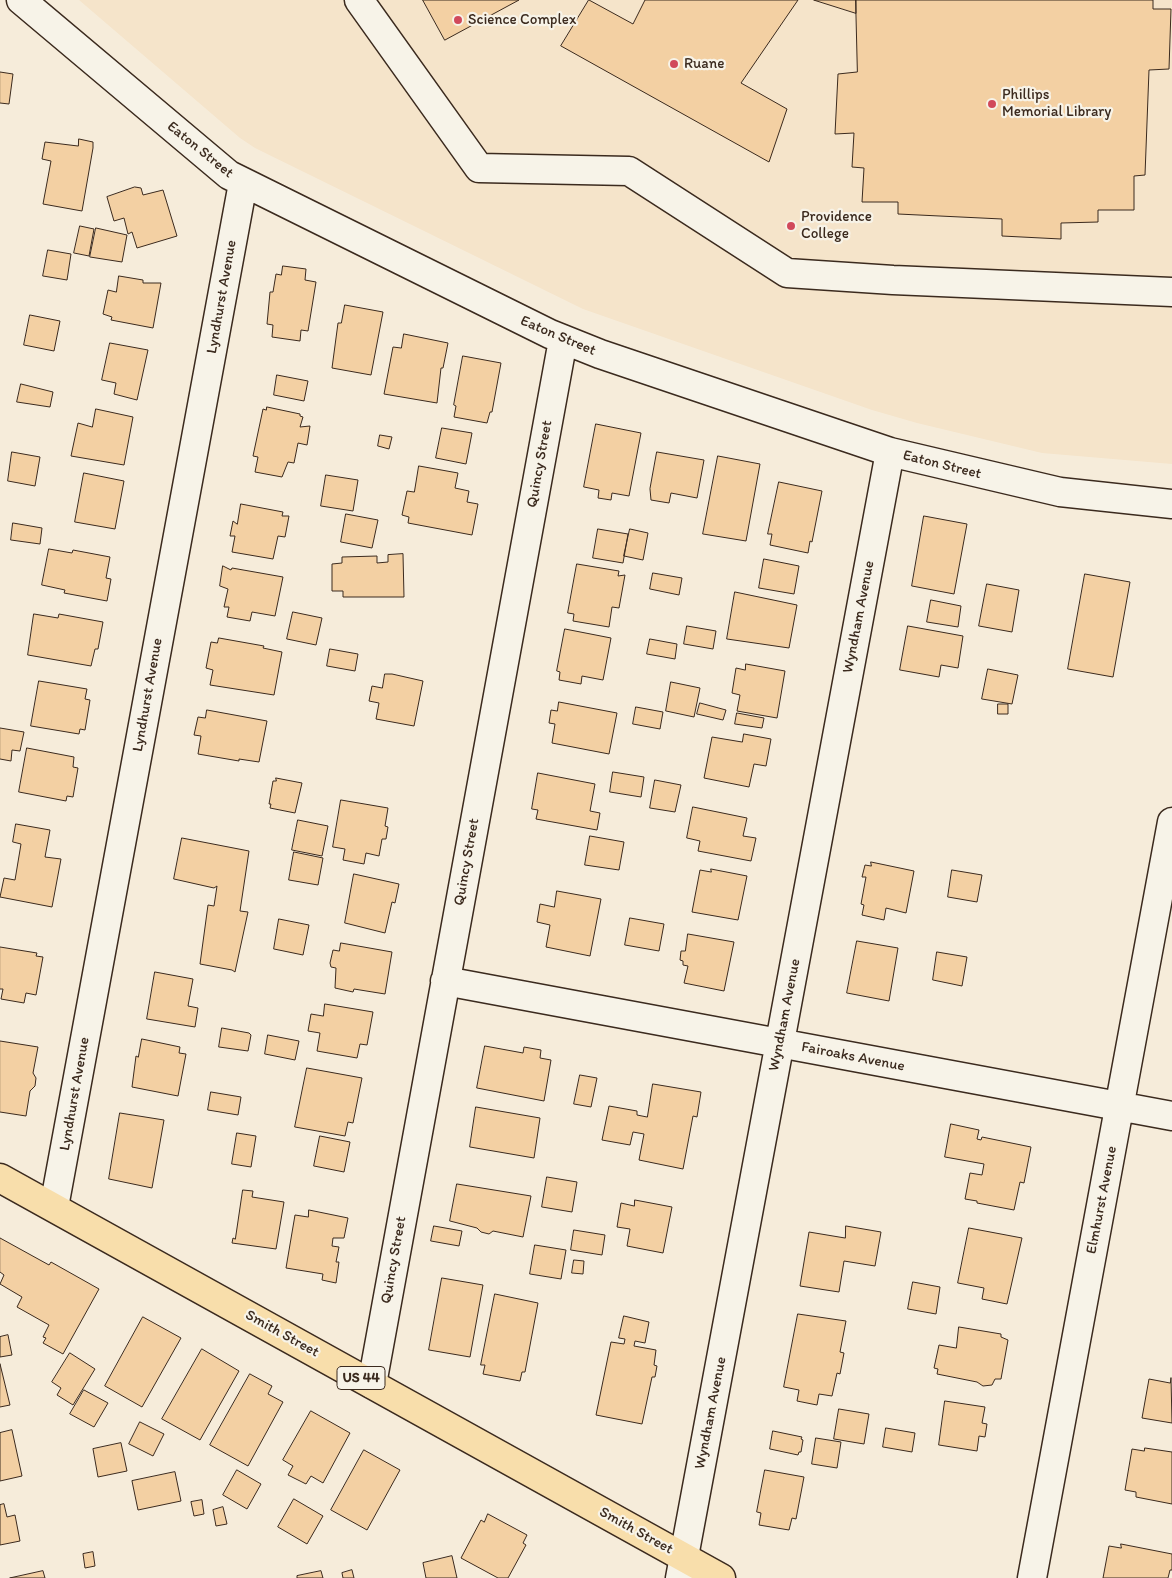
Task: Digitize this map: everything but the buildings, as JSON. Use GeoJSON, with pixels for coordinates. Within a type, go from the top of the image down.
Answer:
{"type":"FeatureCollection","features":[{"type":"Feature","properties":{"kind":"main road","name":"Smith Street"},"geometry":{"type":"LineString","coordinates":[[0,1178],[372,1384],[682,1568],[722,1578]]}},
{"type":"Feature","properties":{"kind":"street","name":"Eaton Street"},"geometry":{"type":"LineString","coordinates":[[21,0],[216,165],[243,183],[563,340],[890,452],[1060,492],[1172,504]]}},
{"type":"Feature","properties":{"kind":"street"},"geometry":{"type":"LineString","coordinates":[[359,0],[479,168],[629,171],[787,273],[893,280],[1172,292]]}},
{"type":"Feature","properties":{"kind":"street","name":"Lyndhurst Avenue"},"geometry":{"type":"LineString","coordinates":[[54,1208],[243,183]]}},
{"type":"Feature","properties":{"kind":"street","name":"Quincy Street"},"geometry":{"type":"LineString","coordinates":[[372,1384],[563,340]]}},
{"type":"Feature","properties":{"kind":"street","name":"Wyndham Avenue"},"geometry":{"type":"LineString","coordinates":[[682,1568],[890,452]]}},
{"type":"Feature","properties":{"kind":"street","name":"Elmhurst Avenue"},"geometry":{"type":"LineString","coordinates":[[1032,1578],[1172,822]]}},
{"type":"Feature","properties":{"kind":"street","name":"Fairoaks Avenue"},"geometry":{"type":"LineString","coordinates":[[446,981],[1172,1116]]}},
{"type":"Feature","properties":{"kind":"shaded area","name":"Providence College"},"geometry":{"type":"Polygon","coordinates":[[[79,0],[1172,0],[1172,464],[1042,453],[917,423],[872,410],[583,309],[255,148],[240,138],[79,0]]]}},
{"type":"Feature","properties":{"kind":"place","name":"Science Complex"},"geometry":{"type":"Point","coordinates":[458,20]}},
{"type":"Feature","properties":{"kind":"place","name":"Ruane"},"geometry":{"type":"Point","coordinates":[674,64]}},
{"type":"Feature","properties":{"kind":"place","name":"Phillips Memorial Library"},"geometry":{"type":"Point","coordinates":[992,104]}},
{"type":"Feature","properties":{"kind":"place","name":"Providence College"},"geometry":{"type":"Point","coordinates":[791,226]}}]}
